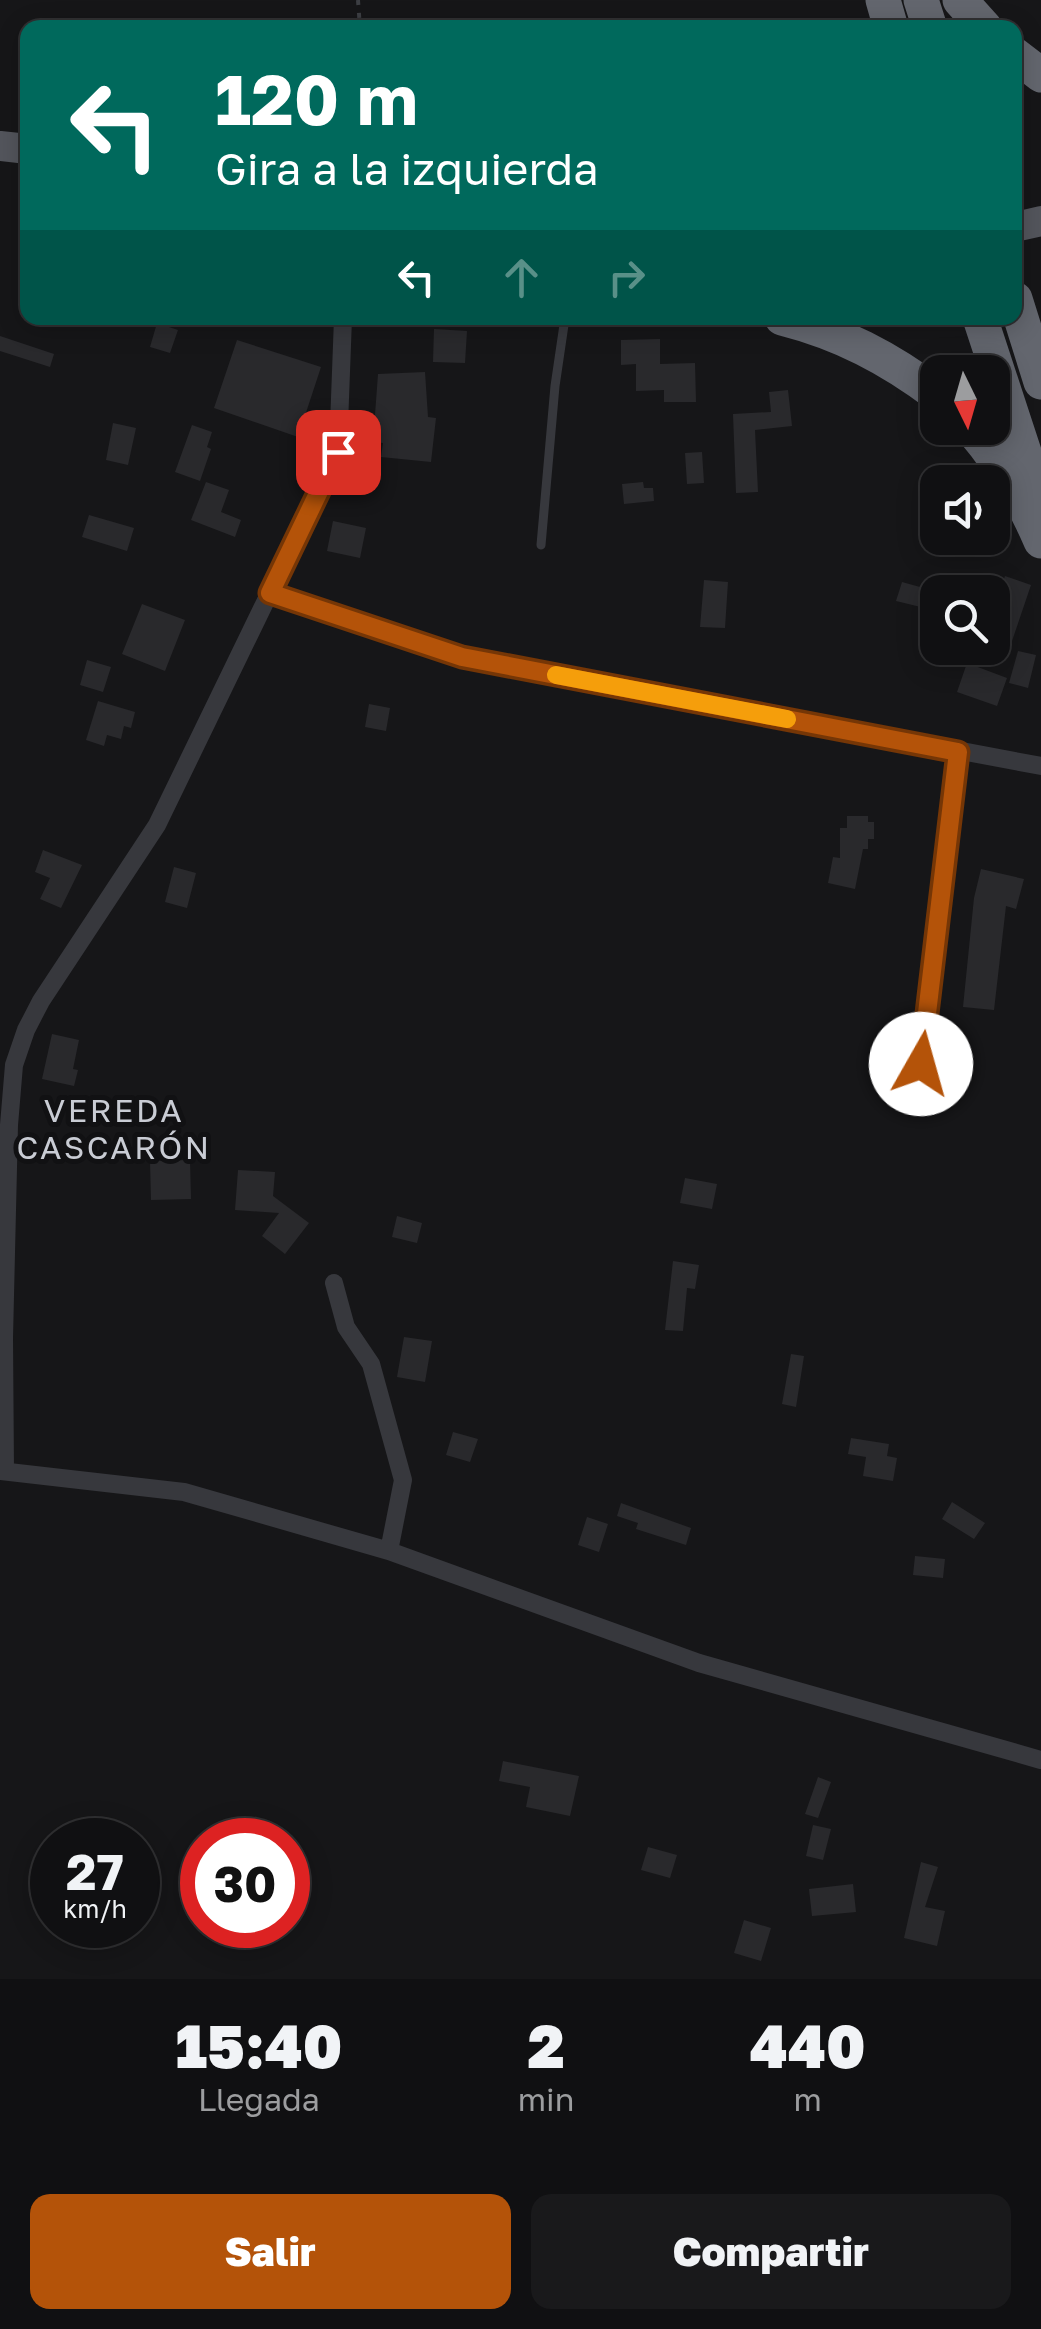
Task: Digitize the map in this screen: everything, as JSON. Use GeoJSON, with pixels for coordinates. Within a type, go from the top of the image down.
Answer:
{"type":"FeatureCollection","features":[{"type":"Feature","properties":{"kind":"highway"},"geometry":{"type":"LineString","coordinates":[[960,0],[979,20]]}},
{"type":"Feature","properties":{"kind":"highway"},"geometry":{"type":"LineString","coordinates":[[1022,321],[1041,382]]}},
{"type":"Feature","properties":{"kind":"highway"},"geometry":{"type":"LineString","coordinates":[[810,325],[866,348],[920,381]]}},
{"type":"Feature","properties":{"kind":"highway"},"geometry":{"type":"LineString","coordinates":[[982,325],[1041,504]]}},
{"type":"Feature","properties":{"kind":"highway"},"geometry":{"type":"LineString","coordinates":[[986,445],[1027,506],[1041,541]]}},
{"type":"Feature","properties":{"kind":"street"},"geometry":{"type":"LineString","coordinates":[[343,325],[338,452],[157,825],[41,1001],[14,1065],[8,1125],[2,1338],[3,1471],[184,1492],[390,1551],[699,1662],[1041,1760]]}},
{"type":"Feature","properties":{"kind":"street"},"geometry":{"type":"LineString","coordinates":[[270,593],[462,657],[1041,766]]}},
{"type":"Feature","properties":{"kind":"street"},"geometry":{"type":"LineString","coordinates":[[921,1064],[958,752]]}},
{"type":"Feature","properties":{"kind":"street"},"geometry":{"type":"LineString","coordinates":[[0,1154],[8,1125]]}},
{"type":"Feature","properties":{"kind":"street"},"geometry":{"type":"LineString","coordinates":[[334,1284],[346,1327],[370,1364],[403,1480],[390,1551]]}},
{"type":"Feature","properties":{"kind":"lane"},"geometry":{"type":"LineString","coordinates":[[541,544],[563,325]]}},
{"type":"Feature","properties":{"kind":"building"},"geometry":{"type":"Polygon","coordinates":[[[156,325],[178,330],[170,353],[150,347],[156,325]]]}},
{"type":"Feature","properties":{"kind":"building"},"geometry":{"type":"Polygon","coordinates":[[[434,329],[467,331],[465,363],[433,362],[434,329]]]}},
{"type":"Feature","properties":{"kind":"building"},"geometry":{"type":"Polygon","coordinates":[[[0,336],[54,354],[50,367],[0,351],[0,336]]]}},
{"type":"Feature","properties":{"kind":"building"},"geometry":{"type":"Polygon","coordinates":[[[660,339],[660,364],[695,363],[696,402],[664,402],[664,390],[636,391],[636,364],[621,365],[621,340],[660,339]]]}},
{"type":"Feature","properties":{"kind":"building"},"geometry":{"type":"Polygon","coordinates":[[[237,340],[321,367],[298,437],[214,408],[237,340]]]}},
{"type":"Feature","properties":{"kind":"building"},"geometry":{"type":"Polygon","coordinates":[[[425,372],[428,417],[436,418],[431,462],[381,457],[383,443],[373,442],[378,374],[425,372]]]}},
{"type":"Feature","properties":{"kind":"building"},"geometry":{"type":"Polygon","coordinates":[[[788,390],[792,426],[755,430],[758,492],[736,493],[733,414],[771,412],[769,392],[788,390]]]}},
{"type":"Feature","properties":{"kind":"building"},"geometry":{"type":"Polygon","coordinates":[[[113,423],[136,428],[128,465],[106,460],[113,423]]]}},
{"type":"Feature","properties":{"kind":"building"},"geometry":{"type":"Polygon","coordinates":[[[192,425],[212,432],[207,447],[211,449],[200,481],[175,472],[192,425]]]}},
{"type":"Feature","properties":{"kind":"building"},"geometry":{"type":"Polygon","coordinates":[[[702,452],[704,483],[687,484],[685,453],[702,452]]]}},
{"type":"Feature","properties":{"kind":"building"},"geometry":{"type":"Polygon","coordinates":[[[206,482],[229,490],[221,512],[241,520],[235,537],[191,520],[206,482]]]}},
{"type":"Feature","properties":{"kind":"building"},"geometry":{"type":"Polygon","coordinates":[[[643,482],[644,488],[653,488],[654,501],[624,504],[622,484],[643,482]]]}},
{"type":"Feature","properties":{"kind":"building"},"geometry":{"type":"Polygon","coordinates":[[[89,515],[134,528],[127,551],[82,537],[89,515]]]}},
{"type":"Feature","properties":{"kind":"building"},"geometry":{"type":"Polygon","coordinates":[[[333,521],[366,528],[360,558],[327,551],[333,521]]]}},
{"type":"Feature","properties":{"kind":"building"},"geometry":{"type":"Polygon","coordinates":[[[1010,578],[1031,585],[1010,644],[1010,578]]]}},
{"type":"Feature","properties":{"kind":"building"},"geometry":{"type":"Polygon","coordinates":[[[704,580],[728,582],[725,628],[700,627],[704,580]]]}},
{"type":"Feature","properties":{"kind":"building"},"geometry":{"type":"Polygon","coordinates":[[[902,582],[920,587],[920,607],[896,601],[902,582]]]}},
{"type":"Feature","properties":{"kind":"building"},"geometry":{"type":"Polygon","coordinates":[[[142,604],[185,620],[165,671],[122,654],[142,604]]]}},
{"type":"Feature","properties":{"kind":"building"},"geometry":{"type":"Polygon","coordinates":[[[1018,651],[1036,655],[1028,688],[1009,683],[1018,651]]]}},
{"type":"Feature","properties":{"kind":"building"},"geometry":{"type":"Polygon","coordinates":[[[87,660],[111,667],[103,692],[80,685],[87,660]]]}},
{"type":"Feature","properties":{"kind":"building"},"geometry":{"type":"Polygon","coordinates":[[[966,665],[1007,678],[997,706],[957,692],[966,665]]]}},
{"type":"Feature","properties":{"kind":"building"},"geometry":{"type":"Polygon","coordinates":[[[98,701],[135,712],[131,728],[124,726],[121,739],[107,735],[104,746],[86,740],[98,701]]]}},
{"type":"Feature","properties":{"kind":"building"},"geometry":{"type":"Polygon","coordinates":[[[369,704],[390,708],[386,731],[365,727],[369,704]]]}},
{"type":"Feature","properties":{"kind":"building"},"geometry":{"type":"Polygon","coordinates":[[[847,816],[868,816],[868,822],[874,822],[874,839],[868,839],[868,849],[863,849],[855,889],[828,883],[833,857],[840,858],[840,828],[847,828],[847,816]]]}},
{"type":"Feature","properties":{"kind":"building"},"geometry":{"type":"Polygon","coordinates":[[[43,850],[82,865],[61,908],[40,899],[50,878],[35,872],[43,850]]]}},
{"type":"Feature","properties":{"kind":"building"},"geometry":{"type":"Polygon","coordinates":[[[174,867],[196,873],[187,908],[165,902],[174,867]]]}},
{"type":"Feature","properties":{"kind":"building"},"geometry":{"type":"Polygon","coordinates":[[[981,869],[1024,879],[1016,909],[1006,906],[994,1010],[963,1007],[974,898],[981,869]]]}},
{"type":"Feature","properties":{"kind":"building"},"geometry":{"type":"Polygon","coordinates":[[[52,1034],[79,1040],[74,1086],[42,1079],[52,1034]]]}},
{"type":"Feature","properties":{"kind":"building"},"geometry":{"type":"Polygon","coordinates":[[[190,1160],[191,1199],[151,1200],[150,1161],[190,1160]]]}},
{"type":"Feature","properties":{"kind":"building"},"geometry":{"type":"Polygon","coordinates":[[[238,1170],[275,1172],[273,1196],[309,1223],[285,1254],[262,1236],[279,1213],[235,1210],[238,1170]]]}},
{"type":"Feature","properties":{"kind":"building"},"geometry":{"type":"Polygon","coordinates":[[[685,1178],[717,1184],[712,1209],[680,1203],[685,1178]]]}},
{"type":"Feature","properties":{"kind":"building"},"geometry":{"type":"Polygon","coordinates":[[[397,1216],[422,1223],[417,1243],[392,1237],[397,1216]]]}},
{"type":"Feature","properties":{"kind":"building"},"geometry":{"type":"Polygon","coordinates":[[[673,1261],[699,1265],[695,1289],[687,1288],[683,1331],[665,1330],[673,1261]]]}},
{"type":"Feature","properties":{"kind":"building"},"geometry":{"type":"Polygon","coordinates":[[[404,1337],[432,1341],[425,1382],[397,1377],[404,1337]]]}},
{"type":"Feature","properties":{"kind":"building"},"geometry":{"type":"Polygon","coordinates":[[[791,1354],[804,1356],[796,1407],[782,1404],[791,1354]]]}},
{"type":"Feature","properties":{"kind":"building"},"geometry":{"type":"Polygon","coordinates":[[[453,1432],[478,1439],[470,1462],[446,1455],[453,1432]]]}},
{"type":"Feature","properties":{"kind":"building"},"geometry":{"type":"Polygon","coordinates":[[[851,1438],[889,1444],[887,1456],[897,1458],[893,1481],[863,1476],[866,1457],[848,1454],[851,1438]]]}},
{"type":"Feature","properties":{"kind":"building"},"geometry":{"type":"Polygon","coordinates":[[[952,1502],[985,1523],[974,1539],[942,1519],[952,1502]]]}},
{"type":"Feature","properties":{"kind":"building"},"geometry":{"type":"Polygon","coordinates":[[[621,1503],[691,1528],[686,1545],[636,1529],[638,1523],[617,1516],[621,1503]]]}},
{"type":"Feature","properties":{"kind":"building"},"geometry":{"type":"Polygon","coordinates":[[[587,1517],[608,1524],[599,1552],[578,1545],[587,1517]]]}},
{"type":"Feature","properties":{"kind":"building"},"geometry":{"type":"Polygon","coordinates":[[[915,1556],[945,1559],[943,1578],[913,1575],[915,1556]]]}},
{"type":"Feature","properties":{"kind":"building"},"geometry":{"type":"Polygon","coordinates":[[[503,1761],[579,1776],[570,1816],[526,1807],[530,1787],[499,1781],[503,1761]]]}},
{"type":"Feature","properties":{"kind":"building"},"geometry":{"type":"Polygon","coordinates":[[[818,1777],[831,1782],[818,1818],[805,1814],[818,1777]]]}},
{"type":"Feature","properties":{"kind":"building"},"geometry":{"type":"Polygon","coordinates":[[[813,1825],[831,1829],[823,1860],[806,1856],[813,1825]]]}},
{"type":"Feature","properties":{"kind":"building"},"geometry":{"type":"Polygon","coordinates":[[[648,1847],[677,1855],[670,1878],[641,1870],[648,1847]]]}},
{"type":"Feature","properties":{"kind":"building"},"geometry":{"type":"Polygon","coordinates":[[[921,1862],[938,1867],[925,1907],[945,1911],[937,1946],[904,1938],[921,1862]]]}},
{"type":"Feature","properties":{"kind":"building"},"geometry":{"type":"Polygon","coordinates":[[[853,1884],[856,1912],[812,1916],[809,1889],[853,1884]]]}},
{"type":"Feature","properties":{"kind":"building"},"geometry":{"type":"Polygon","coordinates":[[[744,1920],[771,1928],[761,1961],[734,1953],[744,1920]]]}},
{"type":"Feature","properties":{"kind":"slow traffic"},"geometry":{"type":"LineString","coordinates":[[556,675],[787,719]]}},
{"type":"Feature","properties":{"kind":"district","name":"VEREDA CASCARÓN"},"geometry":{"type":"Point","coordinates":[114,1128]}},
{"type":"Feature","properties":{"kind":"route"},"geometry":{"type":"LineString","coordinates":[[338,452],[270,593],[462,657],[958,752],[921,1064]]}}]}
